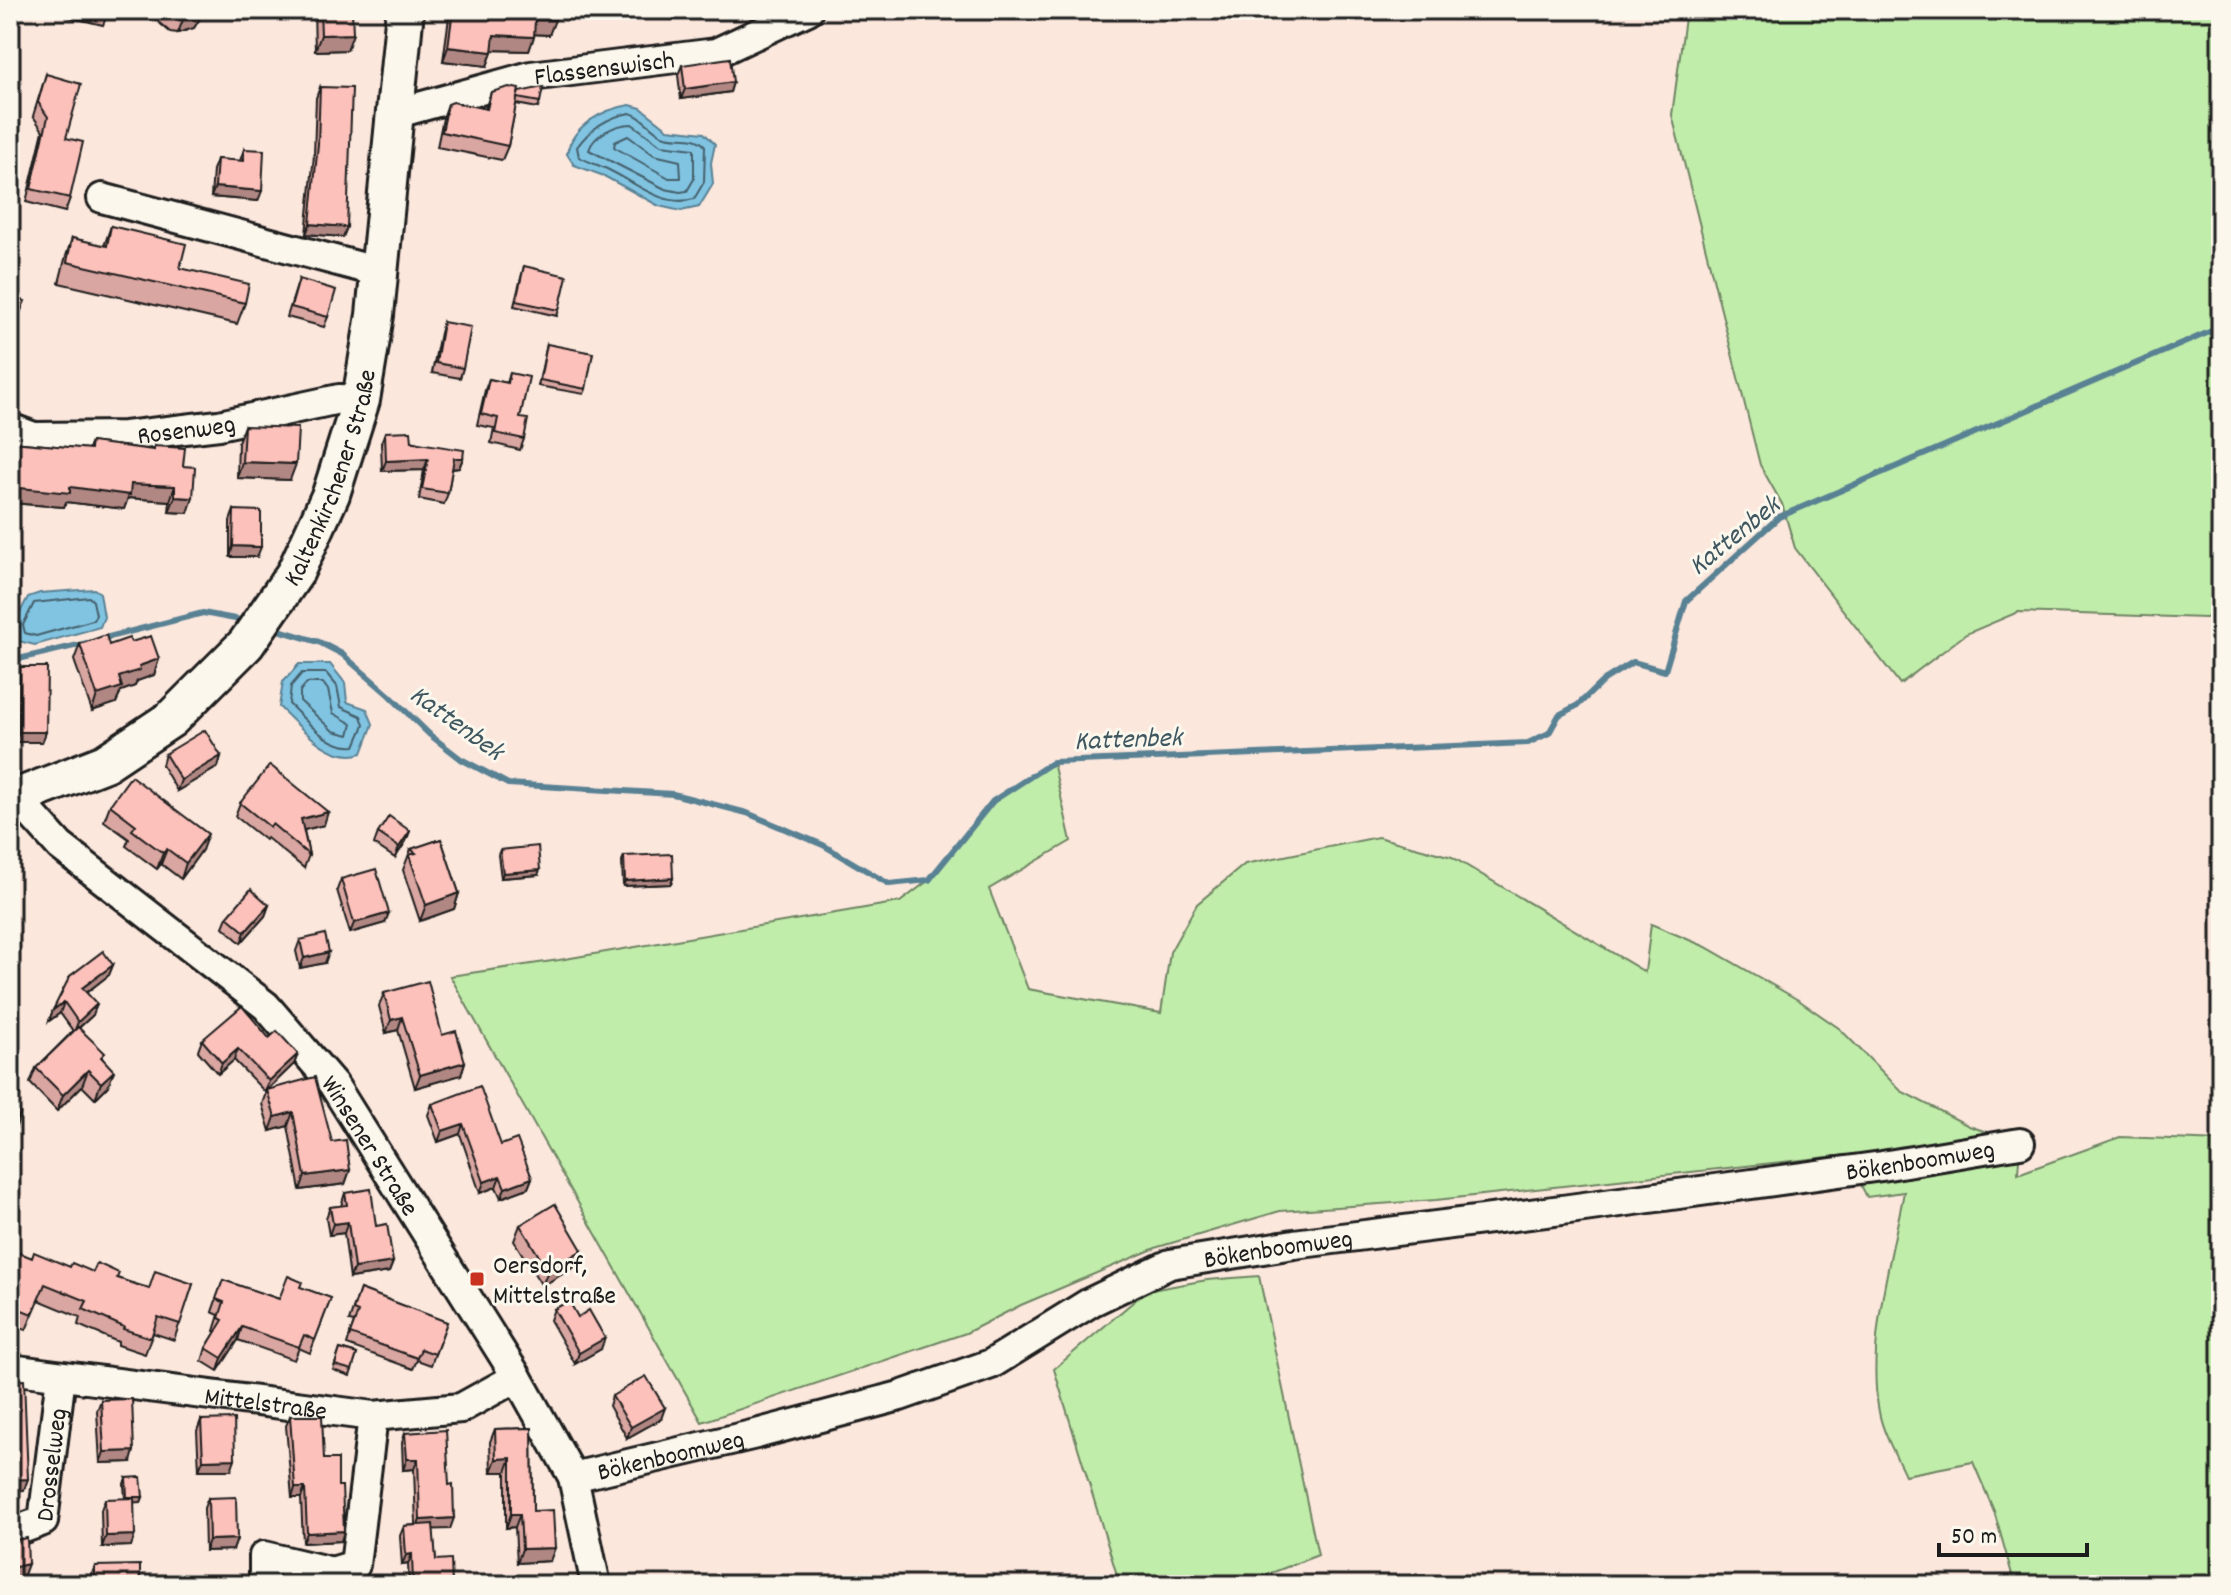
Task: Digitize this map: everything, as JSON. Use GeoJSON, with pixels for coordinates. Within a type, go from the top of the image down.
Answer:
{"type":"FeatureCollection","features":[{"type":"Feature","properties":{"kind":"main road","name":"Kaltenkirchener Straße"},"geometry":{"type":"LineString","coordinates":[[13,799],[105,763],[171,719],[246,644],[295,573],[331,494],[361,400],[379,272],[405,10]]}},
{"type":"Feature","properties":{"kind":"street","name":"Flassenswisch"},"geometry":{"type":"LineString","coordinates":[[394,114],[531,76],[716,53],[808,10]]}},
{"type":"Feature","properties":{"kind":"street"},"geometry":{"type":"LineString","coordinates":[[102,198],[379,272]]}},
{"type":"Feature","properties":{"kind":"street","name":"Rosenweg"},"geometry":{"type":"LineString","coordinates":[[10,428],[34,437],[125,436],[219,425],[339,399],[361,400]]}},
{"type":"Feature","properties":{"kind":"street","name":"Winsener Straße"},"geometry":{"type":"LineString","coordinates":[[13,799],[60,846],[266,1006],[333,1084],[517,1377],[573,1477],[596,1585]]}},
{"type":"Feature","properties":{"kind":"street","name":"Bökenboomweg"},"geometry":{"type":"LineString","coordinates":[[573,1477],[886,1400],[991,1364],[1091,1302],[1170,1264],[1294,1244],[1851,1170],[2020,1143]]}},
{"type":"Feature","properties":{"kind":"street","name":"Mittelstraße"},"geometry":{"type":"LineString","coordinates":[[10,1369],[373,1416],[461,1408],[517,1377]]}},
{"type":"Feature","properties":{"kind":"street","name":"Drosselweg"},"geometry":{"type":"LineString","coordinates":[[12,1531],[43,1521],[61,1376]]}},
{"type":"Feature","properties":{"kind":"street"},"geometry":{"type":"LineString","coordinates":[[289,1585],[355,1565],[373,1416]]}},
{"type":"Feature","properties":{"kind":"street"},"geometry":{"type":"LineString","coordinates":[[264,1585],[264,1556],[333,1572]]}},
{"type":"Feature","properties":{"kind":"green space"},"geometry":{"type":"Polygon","coordinates":[[[1686,10],[2221,10],[2221,608],[2206,618],[2018,612],[1966,634],[1900,684],[1795,548],[1782,504],[1760,465],[1672,115],[1686,10]]]}},
{"type":"Feature","properties":{"kind":"green space"},"geometry":{"type":"Polygon","coordinates":[[[1053,762],[1071,841],[989,889],[1028,989],[1161,1013],[1170,952],[1197,904],[1245,864],[1378,837],[1452,857],[1645,972],[1651,924],[1706,947],[1800,1001],[1840,1029],[1901,1091],[1969,1126],[2020,1143],[2018,1174],[2120,1137],[2221,1141],[2221,1585],[2015,1585],[1994,1511],[1973,1462],[1905,1475],[1881,1420],[1876,1386],[1882,1302],[1904,1192],[1867,1197],[1846,1155],[1436,1200],[1280,1211],[1158,1247],[1021,1305],[966,1333],[702,1422],[450,976],[900,902],[929,880],[993,801],[1053,762]]]}},
{"type":"Feature","properties":{"kind":"green space"},"geometry":{"type":"Polygon","coordinates":[[[1259,1276],[1318,1555],[1240,1585],[1120,1585],[1054,1369],[1146,1291],[1207,1280],[1259,1276]]]}},
{"type":"Feature","properties":{"kind":"water"},"geometry":{"type":"Polygon","coordinates":[[[630,105],[641,108],[668,129],[704,133],[715,144],[711,163],[713,184],[699,207],[681,211],[659,206],[604,176],[574,165],[567,154],[582,127],[610,110],[630,105]]]}},
{"type":"Feature","properties":{"kind":"water"},"geometry":{"type":"Polygon","coordinates":[[[94,589],[100,593],[104,617],[100,627],[35,645],[18,641],[14,624],[28,597],[40,593],[94,589]]]}},
{"type":"Feature","properties":{"kind":"water"},"geometry":{"type":"Polygon","coordinates":[[[299,664],[330,664],[345,683],[347,702],[367,709],[373,724],[362,753],[350,755],[327,748],[279,707],[283,682],[299,664]]]}},
{"type":"Feature","properties":{"kind":"building"},"geometry":{"type":"Polygon","coordinates":[[[168,10],[201,10],[184,17],[168,10]]]}},
{"type":"Feature","properties":{"kind":"building"},"geometry":{"type":"Polygon","coordinates":[[[320,10],[352,10],[353,34],[321,35],[320,10]]]}},
{"type":"Feature","properties":{"kind":"building"},"geometry":{"type":"Polygon","coordinates":[[[453,10],[555,10],[555,20],[535,20],[534,37],[494,35],[492,52],[448,47],[453,10]]]}},
{"type":"Feature","properties":{"kind":"building"},"geometry":{"type":"Polygon","coordinates":[[[730,58],[733,82],[685,89],[682,65],[730,58]]]}},
{"type":"Feature","properties":{"kind":"building"},"geometry":{"type":"Polygon","coordinates":[[[46,74],[81,84],[66,138],[83,142],[70,198],[31,189],[48,117],[38,102],[46,74]]]}},
{"type":"Feature","properties":{"kind":"building"},"geometry":{"type":"Polygon","coordinates":[[[320,87],[352,88],[347,227],[310,224],[320,87]]]}},
{"type":"Feature","properties":{"kind":"building"},"geometry":{"type":"Polygon","coordinates":[[[509,87],[519,89],[508,146],[442,132],[448,104],[453,102],[487,109],[491,92],[509,87]]]}},
{"type":"Feature","properties":{"kind":"building"},"geometry":{"type":"Polygon","coordinates":[[[543,87],[540,102],[517,98],[519,92],[543,87]]]}},
{"type":"Feature","properties":{"kind":"building"},"geometry":{"type":"Polygon","coordinates":[[[244,149],[264,150],[262,191],[215,187],[217,159],[244,161],[244,149]]]}},
{"type":"Feature","properties":{"kind":"building"},"geometry":{"type":"Polygon","coordinates":[[[111,226],[186,244],[180,268],[249,284],[245,303],[67,262],[72,238],[107,246],[111,226]]]}},
{"type":"Feature","properties":{"kind":"building"},"geometry":{"type":"Polygon","coordinates":[[[524,266],[567,276],[559,310],[516,301],[524,266]]]}},
{"type":"Feature","properties":{"kind":"building"},"geometry":{"type":"Polygon","coordinates":[[[299,279],[336,290],[328,317],[291,307],[299,279]]]}},
{"type":"Feature","properties":{"kind":"building"},"geometry":{"type":"Polygon","coordinates":[[[10,295],[25,301],[10,337],[10,295]]]}},
{"type":"Feature","properties":{"kind":"building"},"geometry":{"type":"Polygon","coordinates":[[[443,322],[471,327],[463,368],[436,363],[443,322]]]}},
{"type":"Feature","properties":{"kind":"building"},"geometry":{"type":"Polygon","coordinates":[[[547,344],[593,353],[586,389],[540,380],[547,344]]]}},
{"type":"Feature","properties":{"kind":"building"},"geometry":{"type":"Polygon","coordinates":[[[510,373],[529,377],[520,418],[528,419],[524,439],[495,433],[498,418],[481,414],[489,379],[508,383],[510,373]]]}},
{"type":"Feature","properties":{"kind":"building"},"geometry":{"type":"Polygon","coordinates":[[[244,426],[298,428],[296,464],[242,462],[244,426]]]}},
{"type":"Feature","properties":{"kind":"building"},"geometry":{"type":"Polygon","coordinates":[[[411,431],[412,442],[464,450],[463,458],[454,458],[448,493],[422,489],[428,459],[386,461],[385,432],[411,431]]]}},
{"type":"Feature","properties":{"kind":"building"},"geometry":{"type":"Polygon","coordinates":[[[10,437],[12,442],[90,449],[91,442],[154,450],[154,446],[185,448],[183,466],[195,467],[193,498],[175,497],[175,486],[131,484],[130,495],[70,487],[70,493],[10,487],[10,437]]]}},
{"type":"Feature","properties":{"kind":"building"},"geometry":{"type":"Polygon","coordinates":[[[234,510],[261,511],[261,547],[233,546],[234,510]]]}},
{"type":"Feature","properties":{"kind":"building"},"geometry":{"type":"Polygon","coordinates":[[[106,635],[109,645],[129,638],[131,642],[151,636],[159,659],[119,677],[122,687],[97,695],[80,644],[106,635]]]}},
{"type":"Feature","properties":{"kind":"building"},"geometry":{"type":"Polygon","coordinates":[[[20,667],[47,667],[46,732],[19,732],[20,667]]]}},
{"type":"Feature","properties":{"kind":"building"},"geometry":{"type":"Polygon","coordinates":[[[205,730],[221,756],[181,780],[165,754],[205,730]]]}},
{"type":"Feature","properties":{"kind":"building"},"geometry":{"type":"Polygon","coordinates":[[[270,765],[328,812],[301,819],[309,855],[272,824],[270,827],[240,803],[270,765]]]}},
{"type":"Feature","properties":{"kind":"building"},"geometry":{"type":"Polygon","coordinates":[[[131,776],[208,834],[186,863],[167,849],[163,853],[132,830],[136,825],[110,805],[131,776]]]}},
{"type":"Feature","properties":{"kind":"building"},"geometry":{"type":"Polygon","coordinates":[[[389,816],[410,831],[399,847],[378,833],[389,816]]]}},
{"type":"Feature","properties":{"kind":"building"},"geometry":{"type":"Polygon","coordinates":[[[441,839],[459,893],[426,905],[409,855],[416,853],[411,849],[441,839]]]}},
{"type":"Feature","properties":{"kind":"building"},"geometry":{"type":"Polygon","coordinates":[[[538,846],[540,870],[503,873],[500,850],[538,846]]]}},
{"type":"Feature","properties":{"kind":"building"},"geometry":{"type":"Polygon","coordinates":[[[672,854],[673,878],[625,881],[624,856],[672,854]]]}},
{"type":"Feature","properties":{"kind":"building"},"geometry":{"type":"Polygon","coordinates":[[[376,869],[389,913],[354,923],[341,879],[376,869]]]}},
{"type":"Feature","properties":{"kind":"building"},"geometry":{"type":"Polygon","coordinates":[[[251,889],[269,905],[245,932],[227,917],[251,889]]]}},
{"type":"Feature","properties":{"kind":"building"},"geometry":{"type":"Polygon","coordinates":[[[325,934],[329,952],[304,958],[300,940],[325,934]]]}},
{"type":"Feature","properties":{"kind":"building"},"geometry":{"type":"Polygon","coordinates":[[[103,951],[113,965],[82,988],[97,1004],[78,1022],[64,1002],[53,1010],[70,976],[103,951]]]}},
{"type":"Feature","properties":{"kind":"building"},"geometry":{"type":"Polygon","coordinates":[[[428,981],[442,1035],[456,1031],[465,1062],[420,1075],[402,1017],[391,1020],[384,993],[428,981]]]}},
{"type":"Feature","properties":{"kind":"building"},"geometry":{"type":"Polygon","coordinates":[[[242,1006],[269,1038],[277,1031],[298,1054],[269,1081],[238,1049],[222,1063],[202,1040],[242,1006]]]}},
{"type":"Feature","properties":{"kind":"building"},"geometry":{"type":"Polygon","coordinates":[[[78,1027],[105,1053],[101,1057],[114,1071],[101,1083],[88,1070],[63,1095],[36,1068],[78,1027]]]}},
{"type":"Feature","properties":{"kind":"building"},"geometry":{"type":"Polygon","coordinates":[[[315,1077],[332,1142],[346,1140],[350,1170],[305,1176],[293,1112],[275,1117],[267,1090],[315,1077]]]}},
{"type":"Feature","properties":{"kind":"building"},"geometry":{"type":"Polygon","coordinates":[[[480,1086],[501,1145],[517,1139],[532,1178],[505,1188],[500,1176],[484,1182],[463,1124],[442,1131],[432,1104],[480,1086]]]}},
{"type":"Feature","properties":{"kind":"building"},"geometry":{"type":"Polygon","coordinates":[[[10,1104],[20,1114],[10,1125],[10,1104]]]}},
{"type":"Feature","properties":{"kind":"building"},"geometry":{"type":"Polygon","coordinates":[[[371,1189],[376,1226],[387,1224],[393,1262],[354,1268],[348,1222],[333,1224],[330,1207],[347,1205],[345,1193],[371,1189]]]}},
{"type":"Feature","properties":{"kind":"building"},"geometry":{"type":"Polygon","coordinates":[[[555,1204],[582,1250],[548,1271],[520,1225],[555,1204]]]}},
{"type":"Feature","properties":{"kind":"building"},"geometry":{"type":"Polygon","coordinates":[[[10,1249],[32,1258],[34,1252],[70,1267],[72,1263],[93,1272],[97,1263],[119,1273],[117,1278],[149,1289],[155,1271],[193,1284],[180,1324],[158,1317],[151,1338],[123,1329],[83,1309],[87,1301],[45,1284],[32,1314],[12,1306],[21,1284],[10,1279],[10,1249]]]}},
{"type":"Feature","properties":{"kind":"building"},"geometry":{"type":"Polygon","coordinates":[[[288,1276],[302,1282],[300,1287],[331,1298],[315,1340],[304,1335],[299,1347],[242,1327],[222,1358],[206,1348],[223,1320],[219,1318],[224,1302],[216,1299],[223,1280],[279,1299],[288,1276]]]}},
{"type":"Feature","properties":{"kind":"building"},"geometry":{"type":"Polygon","coordinates":[[[360,1289],[447,1322],[435,1354],[421,1349],[417,1358],[350,1334],[358,1312],[353,1310],[360,1289]]]}},
{"type":"Feature","properties":{"kind":"building"},"geometry":{"type":"Polygon","coordinates":[[[569,1301],[578,1317],[589,1310],[605,1338],[579,1353],[554,1309],[569,1301]]]}},
{"type":"Feature","properties":{"kind":"building"},"geometry":{"type":"Polygon","coordinates":[[[340,1349],[357,1354],[352,1370],[335,1365],[340,1349]]]}},
{"type":"Feature","properties":{"kind":"building"},"geometry":{"type":"Polygon","coordinates":[[[646,1376],[665,1408],[631,1427],[612,1396],[646,1376]]]}},
{"type":"Feature","properties":{"kind":"building"},"geometry":{"type":"Polygon","coordinates":[[[24,1380],[28,1479],[10,1480],[10,1381],[24,1380]]]}},
{"type":"Feature","properties":{"kind":"building"},"geometry":{"type":"Polygon","coordinates":[[[132,1399],[134,1451],[104,1452],[101,1400],[132,1399]]]}},
{"type":"Feature","properties":{"kind":"building"},"geometry":{"type":"Polygon","coordinates":[[[290,1416],[322,1416],[324,1459],[338,1459],[344,1531],[307,1533],[305,1488],[295,1488],[290,1416]]]}},
{"type":"Feature","properties":{"kind":"building"},"geometry":{"type":"Polygon","coordinates":[[[234,1419],[235,1459],[203,1460],[201,1420],[234,1419]]]}},
{"type":"Feature","properties":{"kind":"building"},"geometry":{"type":"Polygon","coordinates":[[[532,1428],[533,1511],[553,1510],[555,1548],[522,1549],[520,1514],[511,1514],[511,1458],[496,1459],[495,1429],[532,1428]]]}},
{"type":"Feature","properties":{"kind":"building"},"geometry":{"type":"Polygon","coordinates":[[[446,1430],[454,1518],[420,1520],[418,1459],[407,1459],[405,1433],[446,1430]]]}},
{"type":"Feature","properties":{"kind":"building"},"geometry":{"type":"Polygon","coordinates":[[[141,1477],[143,1497],[127,1497],[126,1478],[141,1477]]]}},
{"type":"Feature","properties":{"kind":"building"},"geometry":{"type":"Polygon","coordinates":[[[236,1497],[237,1539],[209,1540],[208,1498],[236,1497]]]}},
{"type":"Feature","properties":{"kind":"building"},"geometry":{"type":"Polygon","coordinates":[[[134,1498],[135,1535],[106,1536],[105,1499],[134,1498]]]}},
{"type":"Feature","properties":{"kind":"building"},"geometry":{"type":"Polygon","coordinates":[[[433,1524],[436,1560],[451,1559],[452,1585],[413,1585],[412,1554],[406,1555],[404,1526],[433,1524]]]}},
{"type":"Feature","properties":{"kind":"building"},"geometry":{"type":"Polygon","coordinates":[[[27,1538],[28,1564],[10,1568],[10,1541],[27,1538]]]}},
{"type":"Feature","properties":{"kind":"building"},"geometry":{"type":"Polygon","coordinates":[[[140,1565],[140,1585],[95,1585],[95,1566],[140,1565]]]}},
{"type":"Feature","properties":{"kind":"waterway","name":"Kattenbek"},"geometry":{"type":"LineString","coordinates":[[272,628],[319,642],[342,654],[430,735],[461,759],[508,784],[673,794],[747,813],[823,845],[889,884],[929,880],[993,801],[1053,762],[1528,743],[1549,733],[1559,715],[1578,705],[1604,680],[1633,662],[1665,671],[1686,601],[1779,517],[2221,327]]}},
{"type":"Feature","properties":{"kind":"waterway","name":"Kattenbek"},"geometry":{"type":"LineString","coordinates":[[101,639],[203,613],[246,621]]}},
{"type":"Feature","properties":{"kind":"waterway","name":"Kattenbek"},"geometry":{"type":"LineString","coordinates":[[10,661],[87,643]]}},
{"type":"Feature","properties":{"kind":"place","name":"Oersdorf, Mittelstraße"},"geometry":{"type":"Point","coordinates":[477,1279]}}]}
